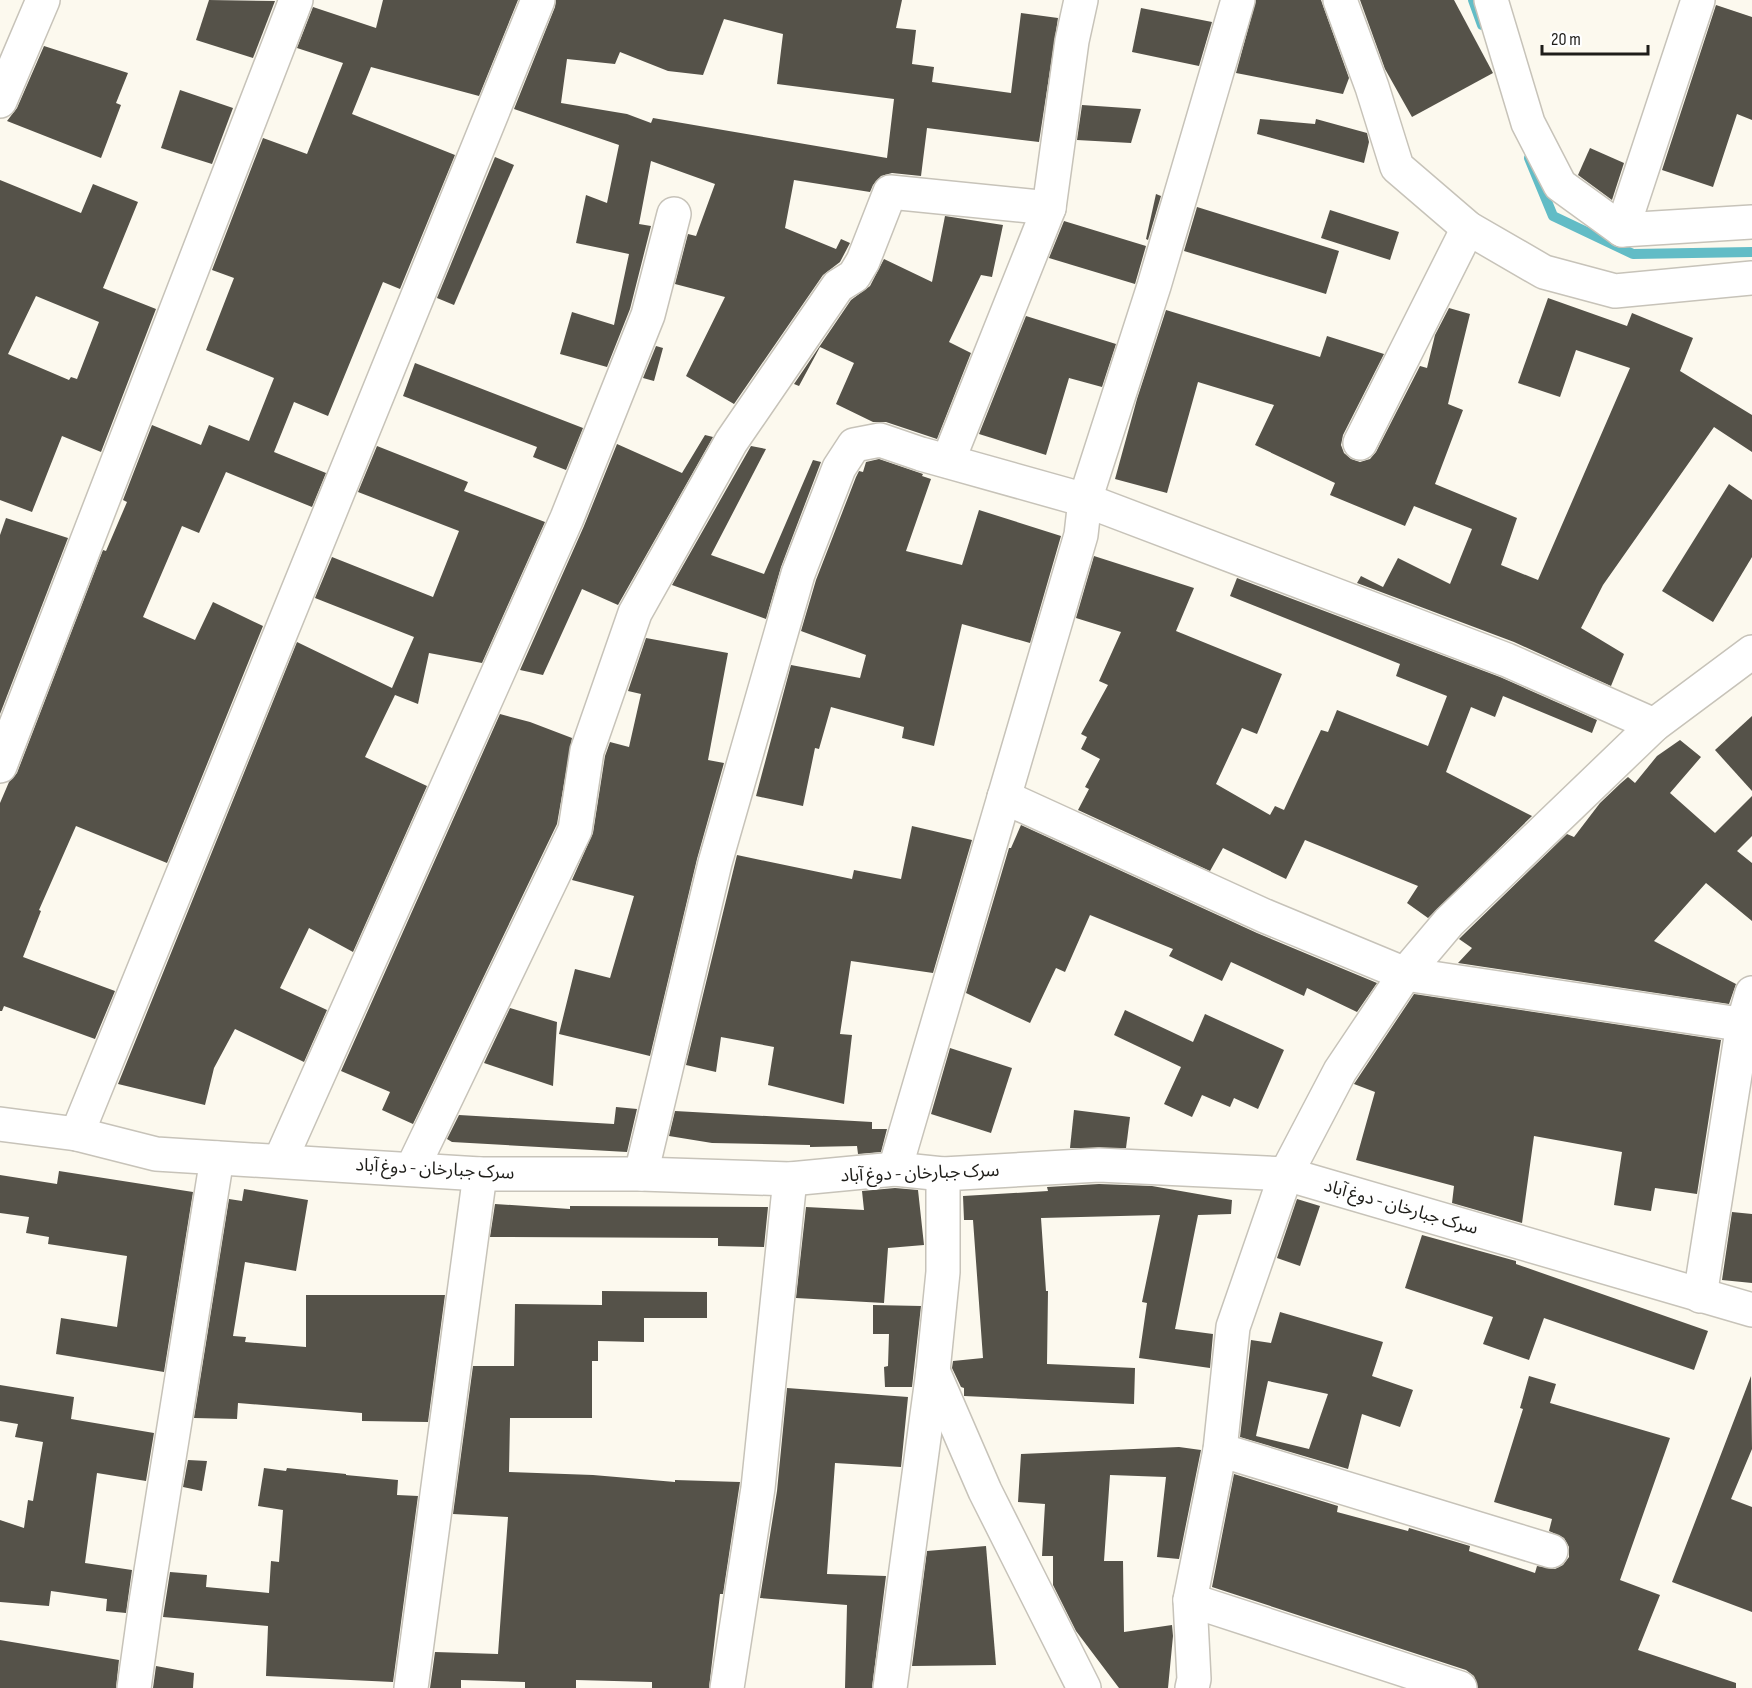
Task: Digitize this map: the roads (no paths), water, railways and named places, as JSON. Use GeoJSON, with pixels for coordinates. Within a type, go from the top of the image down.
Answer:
{"type":"FeatureCollection","features":[{"type":"Feature","properties":{"kind":"street"},"geometry":{"type":"LineString","coordinates":[[0,101],[43,0]]}},
{"type":"Feature","properties":{"kind":"street"},"geometry":{"type":"LineString","coordinates":[[0,766],[296,0]]}},
{"type":"Feature","properties":{"kind":"street"},"geometry":{"type":"LineString","coordinates":[[77,1134],[538,0]]}},
{"type":"Feature","properties":{"kind":"street"},"geometry":{"type":"LineString","coordinates":[[948,460],[1049,208],[1072,41],[1081,0]]}},
{"type":"Feature","properties":{"kind":"street"},"geometry":{"type":"LineString","coordinates":[[895,1169],[1081,535],[1085,500],[1154,286],[1238,0]]}},
{"type":"Feature","properties":{"kind":"street"},"geometry":{"type":"LineString","coordinates":[[1340,0],[1372,87],[1396,167],[1468,228],[1544,272],[1615,291],[1752,278]]}},
{"type":"Feature","properties":{"kind":"street"},"geometry":{"type":"LineString","coordinates":[[1491,0],[1528,123],[1560,185],[1622,231],[1752,222]]}},
{"type":"Feature","properties":{"kind":"street"},"geometry":{"type":"LineString","coordinates":[[1622,231],[1698,0]]}},
{"type":"Feature","properties":{"kind":"street"},"geometry":{"type":"LineString","coordinates":[[412,1169],[575,830],[587,751],[635,613],[731,442],[838,286],[854,276],[863,261],[890,192],[1049,208]]}},
{"type":"Feature","properties":{"kind":"street"},"geometry":{"type":"LineString","coordinates":[[280,1161],[567,518],[648,315],[674,214]]}},
{"type":"Feature","properties":{"kind":"street"},"geometry":{"type":"LineString","coordinates":[[1360,443],[1468,228]]}},
{"type":"Feature","properties":{"kind":"street"},"geometry":{"type":"LineString","coordinates":[[641,1174],[718,852],[798,574],[839,468],[854,445],[880,440],[921,454],[1085,500],[1507,660],[1654,725]]}},
{"type":"Feature","properties":{"kind":"street"},"geometry":{"type":"LineString","coordinates":[[1192,1688],[1194,1679],[1190,1600],[1220,1450],[1233,1328],[1286,1174],[1340,1071],[1405,974],[1449,922],[1654,725],[1752,652]]}},
{"type":"Feature","properties":{"kind":"street"},"geometry":{"type":"LineString","coordinates":[[1004,796],[1265,916],[1405,974],[1747,1025]]}},
{"type":"Feature","properties":{"kind":"street"},"geometry":{"type":"LineString","coordinates":[[1700,1296],[1752,993]]}},
{"type":"Feature","properties":{"kind":"street","name":"سرک جبارخان - دوغ آباد"},"geometry":{"type":"LineString","coordinates":[[0,1124],[77,1134],[156,1154],[480,1174],[641,1174],[790,1179],[895,1169],[943,1174],[1099,1165],[1286,1174],[1752,1310]]}},
{"type":"Feature","properties":{"kind":"street"},"geometry":{"type":"LineString","coordinates":[[134,1688],[147,1590],[217,1158]]}},
{"type":"Feature","properties":{"kind":"street"},"geometry":{"type":"LineString","coordinates":[[411,1688],[480,1174]]}},
{"type":"Feature","properties":{"kind":"street"},"geometry":{"type":"LineString","coordinates":[[890,1688],[933,1371],[943,1272],[943,1174]]}},
{"type":"Feature","properties":{"kind":"street"},"geometry":{"type":"LineString","coordinates":[[727,1688],[758,1488],[790,1179]]}},
{"type":"Feature","properties":{"kind":"street"},"geometry":{"type":"LineString","coordinates":[[933,1371],[985,1491],[1084,1688]]}},
{"type":"Feature","properties":{"kind":"street"},"geometry":{"type":"LineString","coordinates":[[1220,1450],[1551,1551]]}},
{"type":"Feature","properties":{"kind":"street"},"geometry":{"type":"LineString","coordinates":[[1190,1600],[1460,1688]]}},
{"type":"Feature","properties":{"kind":"waterway"},"geometry":{"type":"LineString","coordinates":[[1473,0],[1482,25]]}},
{"type":"Feature","properties":{"kind":"waterway"},"geometry":{"type":"LineString","coordinates":[[1529,158],[1553,216],[1633,254],[1752,252]]}}]}
